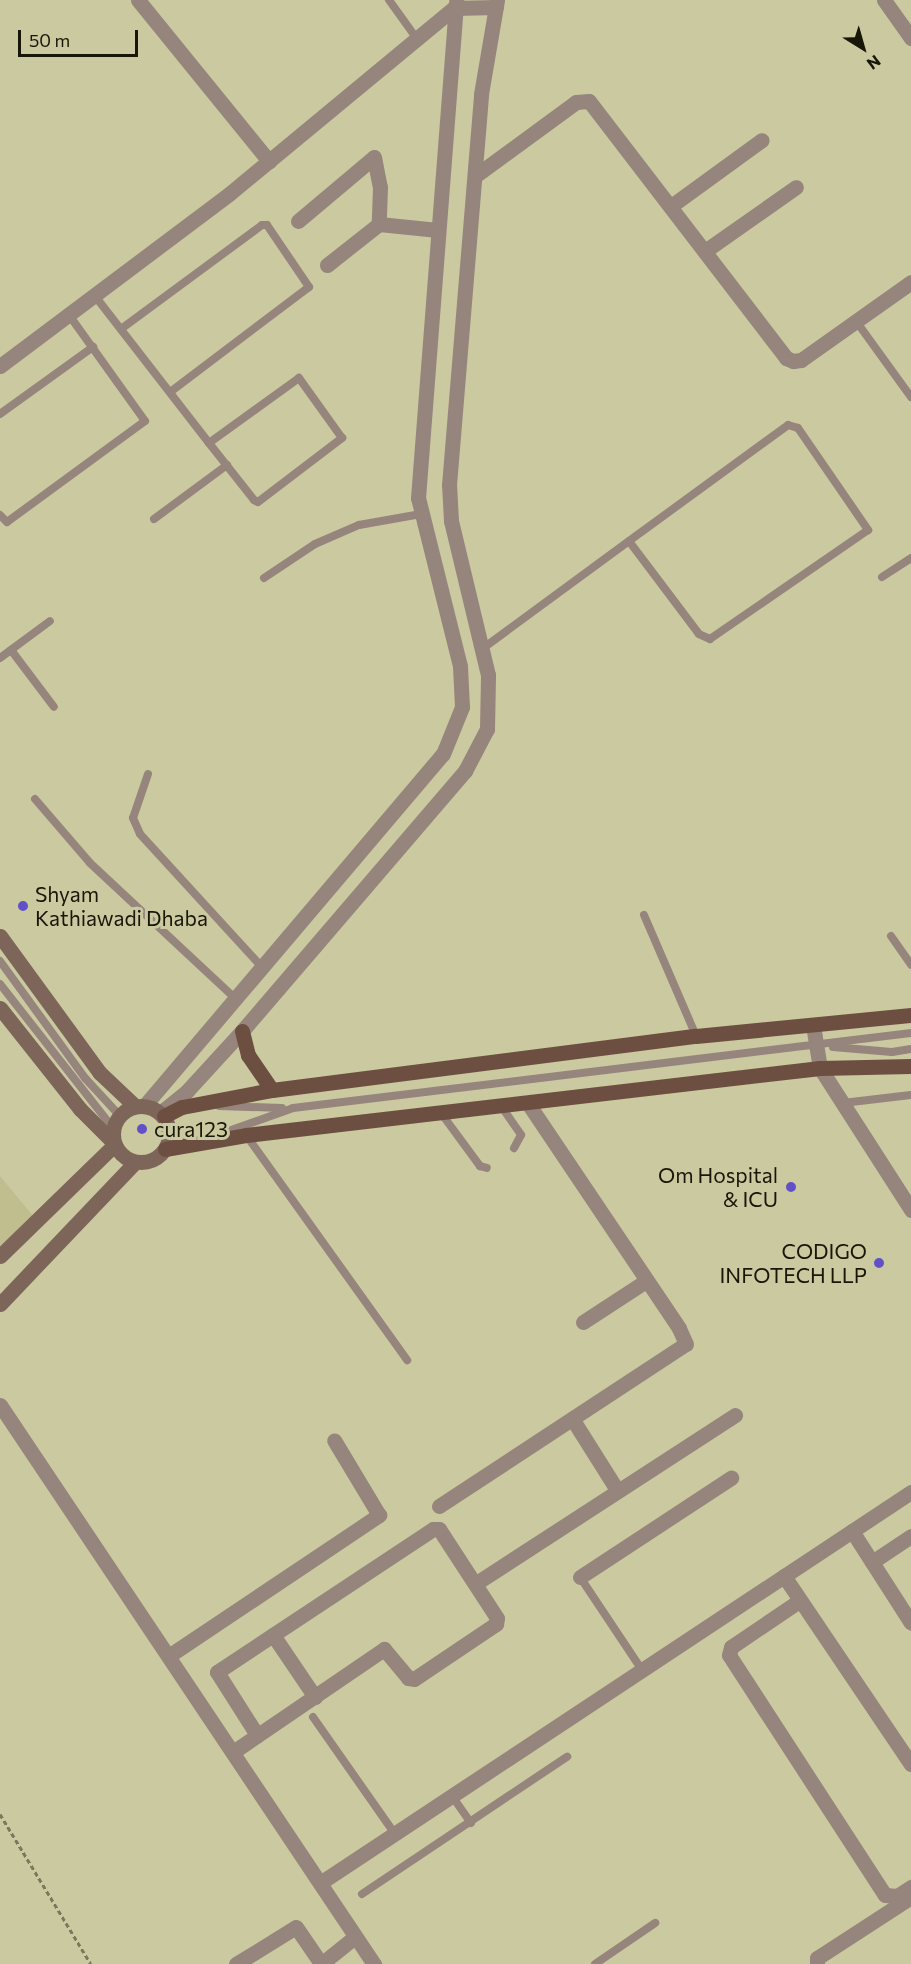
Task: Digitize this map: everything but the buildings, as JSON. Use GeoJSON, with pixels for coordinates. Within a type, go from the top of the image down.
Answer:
{"type":"FeatureCollection","features":[{"type":"Feature","properties":{"kind":"main road"},"geometry":{"type":"LineString","coordinates":[[0,936],[100,1073],[140,1105],[162,1114],[193,1105],[272,1090],[696,1036],[911,1016]]}},
{"type":"Feature","properties":{"kind":"main road"},"geometry":{"type":"LineString","coordinates":[[0,1008],[80,1109],[115,1133],[123,1157],[135,1162],[150,1161],[165,1149],[246,1135],[820,1068],[911,1066]]}},
{"type":"Feature","properties":{"kind":"main road"},"geometry":{"type":"LineString","coordinates":[[242,1031],[249,1055],[272,1090]]}},
{"type":"Feature","properties":{"kind":"main road"},"geometry":{"type":"LineString","coordinates":[[0,1256],[140,1105]]}},
{"type":"Feature","properties":{"kind":"main road"},"geometry":{"type":"LineString","coordinates":[[162,1114],[169,1131],[165,1149]]}},
{"type":"Feature","properties":{"kind":"main road"},"geometry":{"type":"LineString","coordinates":[[0,1304],[135,1162]]}},
{"type":"Feature","properties":{"kind":"street"},"geometry":{"type":"LineString","coordinates":[[138,0],[269,161]]}},
{"type":"Feature","properties":{"kind":"street"},"geometry":{"type":"LineString","coordinates":[[884,0],[911,38]]}},
{"type":"Feature","properties":{"kind":"street"},"geometry":{"type":"LineString","coordinates":[[140,1105],[236,999],[443,754],[462,707],[460,666],[421,514],[418,478],[455,4]]}},
{"type":"Feature","properties":{"kind":"street"},"geometry":{"type":"LineString","coordinates":[[0,366],[95,296],[269,161],[417,39],[455,4],[497,4],[487,47],[449,504],[482,649],[490,708],[479,750],[465,771],[242,1031],[187,1091],[162,1114]]}},
{"type":"Feature","properties":{"kind":"street"},"geometry":{"type":"LineString","coordinates":[[475,176],[583,99],[590,100],[786,358],[801,360],[911,282]]}},
{"type":"Feature","properties":{"kind":"street"},"geometry":{"type":"LineString","coordinates":[[671,206],[762,140]]}},
{"type":"Feature","properties":{"kind":"street"},"geometry":{"type":"LineString","coordinates":[[298,221],[371,157],[376,159],[380,187],[379,225]]}},
{"type":"Feature","properties":{"kind":"street"},"geometry":{"type":"LineString","coordinates":[[705,251],[796,187]]}},
{"type":"Feature","properties":{"kind":"street"},"geometry":{"type":"LineString","coordinates":[[327,265],[379,225],[438,230]]}},
{"type":"Feature","properties":{"kind":"street"},"geometry":{"type":"LineString","coordinates":[[290,935],[310,952]]}},
{"type":"Feature","properties":{"kind":"street"},"geometry":{"type":"LineString","coordinates":[[813,1025],[820,1068],[911,1210]]}},
{"type":"Feature","properties":{"kind":"street"},"geometry":{"type":"LineString","coordinates":[[439,1506],[686,1344],[684,1336],[528,1103]]}},
{"type":"Feature","properties":{"kind":"street"},"geometry":{"type":"LineString","coordinates":[[583,1322],[646,1281]]}},
{"type":"Feature","properties":{"kind":"street"},"geometry":{"type":"LineString","coordinates":[[0,1405],[170,1655],[374,1964]]}},
{"type":"Feature","properties":{"kind":"street"},"geometry":{"type":"LineString","coordinates":[[481,1580],[735,1414]]}},
{"type":"Feature","properties":{"kind":"street"},"geometry":{"type":"LineString","coordinates":[[573,1420],[617,1490]]}},
{"type":"Feature","properties":{"kind":"street"},"geometry":{"type":"LineString","coordinates":[[170,1655],[379,1515],[334,1440]]}},
{"type":"Feature","properties":{"kind":"street"},"geometry":{"type":"LineString","coordinates":[[580,1577],[731,1478]]}},
{"type":"Feature","properties":{"kind":"street"},"geometry":{"type":"LineString","coordinates":[[320,1883],[911,1492]]}},
{"type":"Feature","properties":{"kind":"street"},"geometry":{"type":"LineString","coordinates":[[233,1752],[257,1736],[315,1697],[384,1649],[408,1678],[414,1679],[495,1624],[497,1618],[436,1528],[216,1673],[257,1736]]}},
{"type":"Feature","properties":{"kind":"street"},"geometry":{"type":"LineString","coordinates":[[852,1531],[911,1623]]}},
{"type":"Feature","properties":{"kind":"street"},"geometry":{"type":"LineString","coordinates":[[872,1562],[911,1536]]}},
{"type":"Feature","properties":{"kind":"street"},"geometry":{"type":"LineString","coordinates":[[784,1576],[911,1764]]}},
{"type":"Feature","properties":{"kind":"street"},"geometry":{"type":"LineString","coordinates":[[800,1601],[731,1647],[729,1655],[885,1894],[897,1896],[911,1887]]}},
{"type":"Feature","properties":{"kind":"street"},"geometry":{"type":"LineString","coordinates":[[273,1635],[315,1697]]}},
{"type":"Feature","properties":{"kind":"street"},"geometry":{"type":"LineString","coordinates":[[817,1964],[817,1958],[911,1897]]}},
{"type":"Feature","properties":{"kind":"street"},"geometry":{"type":"LineString","coordinates":[[236,1964],[296,1927],[320,1963],[355,1937]]}},
{"type":"Feature","properties":{"kind":"lane"},"geometry":{"type":"LineString","coordinates":[[389,0],[417,39]]}},
{"type":"Feature","properties":{"kind":"lane"},"geometry":{"type":"LineString","coordinates":[[121,329],[261,225],[267,225],[309,287],[170,392]]}},
{"type":"Feature","properties":{"kind":"lane"},"geometry":{"type":"LineString","coordinates":[[95,296],[209,443],[258,501],[340,442],[341,434],[299,378],[209,443]]}},
{"type":"Feature","properties":{"kind":"lane"},"geometry":{"type":"LineString","coordinates":[[0,515],[7,522],[145,421],[69,315]]}},
{"type":"Feature","properties":{"kind":"lane"},"geometry":{"type":"LineString","coordinates":[[856,321],[911,397]]}},
{"type":"Feature","properties":{"kind":"lane"},"geometry":{"type":"LineString","coordinates":[[0,414],[93,347]]}},
{"type":"Feature","properties":{"kind":"lane"},"geometry":{"type":"LineString","coordinates":[[482,649],[629,541],[794,424],[868,530],[710,639],[699,634],[629,541]]}},
{"type":"Feature","properties":{"kind":"lane"},"geometry":{"type":"LineString","coordinates":[[154,519],[227,465]]}},
{"type":"Feature","properties":{"kind":"lane"},"geometry":{"type":"LineString","coordinates":[[264,578],[315,544],[359,525],[421,514]]}},
{"type":"Feature","properties":{"kind":"lane"},"geometry":{"type":"LineString","coordinates":[[882,577],[911,558]]}},
{"type":"Feature","properties":{"kind":"lane"},"geometry":{"type":"LineString","coordinates":[[0,658],[50,621]]}},
{"type":"Feature","properties":{"kind":"lane"},"geometry":{"type":"LineString","coordinates":[[11,650],[54,707]]}},
{"type":"Feature","properties":{"kind":"lane"},"geometry":{"type":"LineString","coordinates":[[148,774],[133,818],[141,834],[262,968]]}},
{"type":"Feature","properties":{"kind":"lane"},"geometry":{"type":"LineString","coordinates":[[35,799],[97,871],[236,999]]}},
{"type":"Feature","properties":{"kind":"lane"},"geometry":{"type":"LineString","coordinates":[[644,915],[696,1036]]}},
{"type":"Feature","properties":{"kind":"lane"},"geometry":{"type":"LineString","coordinates":[[891,936],[911,964]]}},
{"type":"Feature","properties":{"kind":"lane"},"geometry":{"type":"LineString","coordinates":[[0,961],[85,1078],[115,1133]]}},
{"type":"Feature","properties":{"kind":"lane"},"geometry":{"type":"LineString","coordinates":[[0,984],[115,1133]]}},
{"type":"Feature","properties":{"kind":"lane"},"geometry":{"type":"LineString","coordinates":[[205,1141],[267,1114],[293,1108],[911,1033]]}},
{"type":"Feature","properties":{"kind":"lane"},"geometry":{"type":"LineString","coordinates":[[816,1046],[892,1052],[911,1049]]}},
{"type":"Feature","properties":{"kind":"lane"},"geometry":{"type":"LineString","coordinates":[[842,1103],[911,1095]]}},
{"type":"Feature","properties":{"kind":"lane"},"geometry":{"type":"LineString","coordinates":[[193,1105],[293,1108]]}},
{"type":"Feature","properties":{"kind":"lane"},"geometry":{"type":"LineString","coordinates":[[501,1106],[521,1135],[514,1148]]}},
{"type":"Feature","properties":{"kind":"lane"},"geometry":{"type":"LineString","coordinates":[[441,1113],[480,1166],[487,1168]]}},
{"type":"Feature","properties":{"kind":"lane"},"geometry":{"type":"LineString","coordinates":[[246,1135],[407,1360]]}},
{"type":"Feature","properties":{"kind":"lane"},"geometry":{"type":"LineString","coordinates":[[580,1577],[642,1670]]}},
{"type":"Feature","properties":{"kind":"lane"},"geometry":{"type":"LineString","coordinates":[[313,1717],[395,1834]]}},
{"type":"Feature","properties":{"kind":"lane"},"geometry":{"type":"LineString","coordinates":[[362,1894],[567,1757]]}},
{"type":"Feature","properties":{"kind":"lane"},"geometry":{"type":"LineString","coordinates":[[452,1796],[471,1823]]}},
{"type":"Feature","properties":{"kind":"lane"},"geometry":{"type":"LineString","coordinates":[[595,1964],[655,1923]]}},
{"type":"Feature","properties":{"kind":"path"},"geometry":{"type":"LineString","coordinates":[[0,1814],[91,1964]]}},
{"type":"Feature","properties":{"kind":"shaded area"},"geometry":{"type":"Polygon","coordinates":[[[0,1176],[33,1216],[0,1247],[0,1176]]]}},
{"type":"Feature","properties":{"kind":"place","name":"Shyam Kathiawadi Dhaba"},"geometry":{"type":"Point","coordinates":[23,906]}},
{"type":"Feature","properties":{"kind":"place","name":"cura123"},"geometry":{"type":"Point","coordinates":[142,1129]}},
{"type":"Feature","properties":{"kind":"place","name":"Om Hospital & ICU"},"geometry":{"type":"Point","coordinates":[791,1187]}},
{"type":"Feature","properties":{"kind":"place","name":"CODIGO INFOTECH LLP"},"geometry":{"type":"Point","coordinates":[879,1263]}}]}
